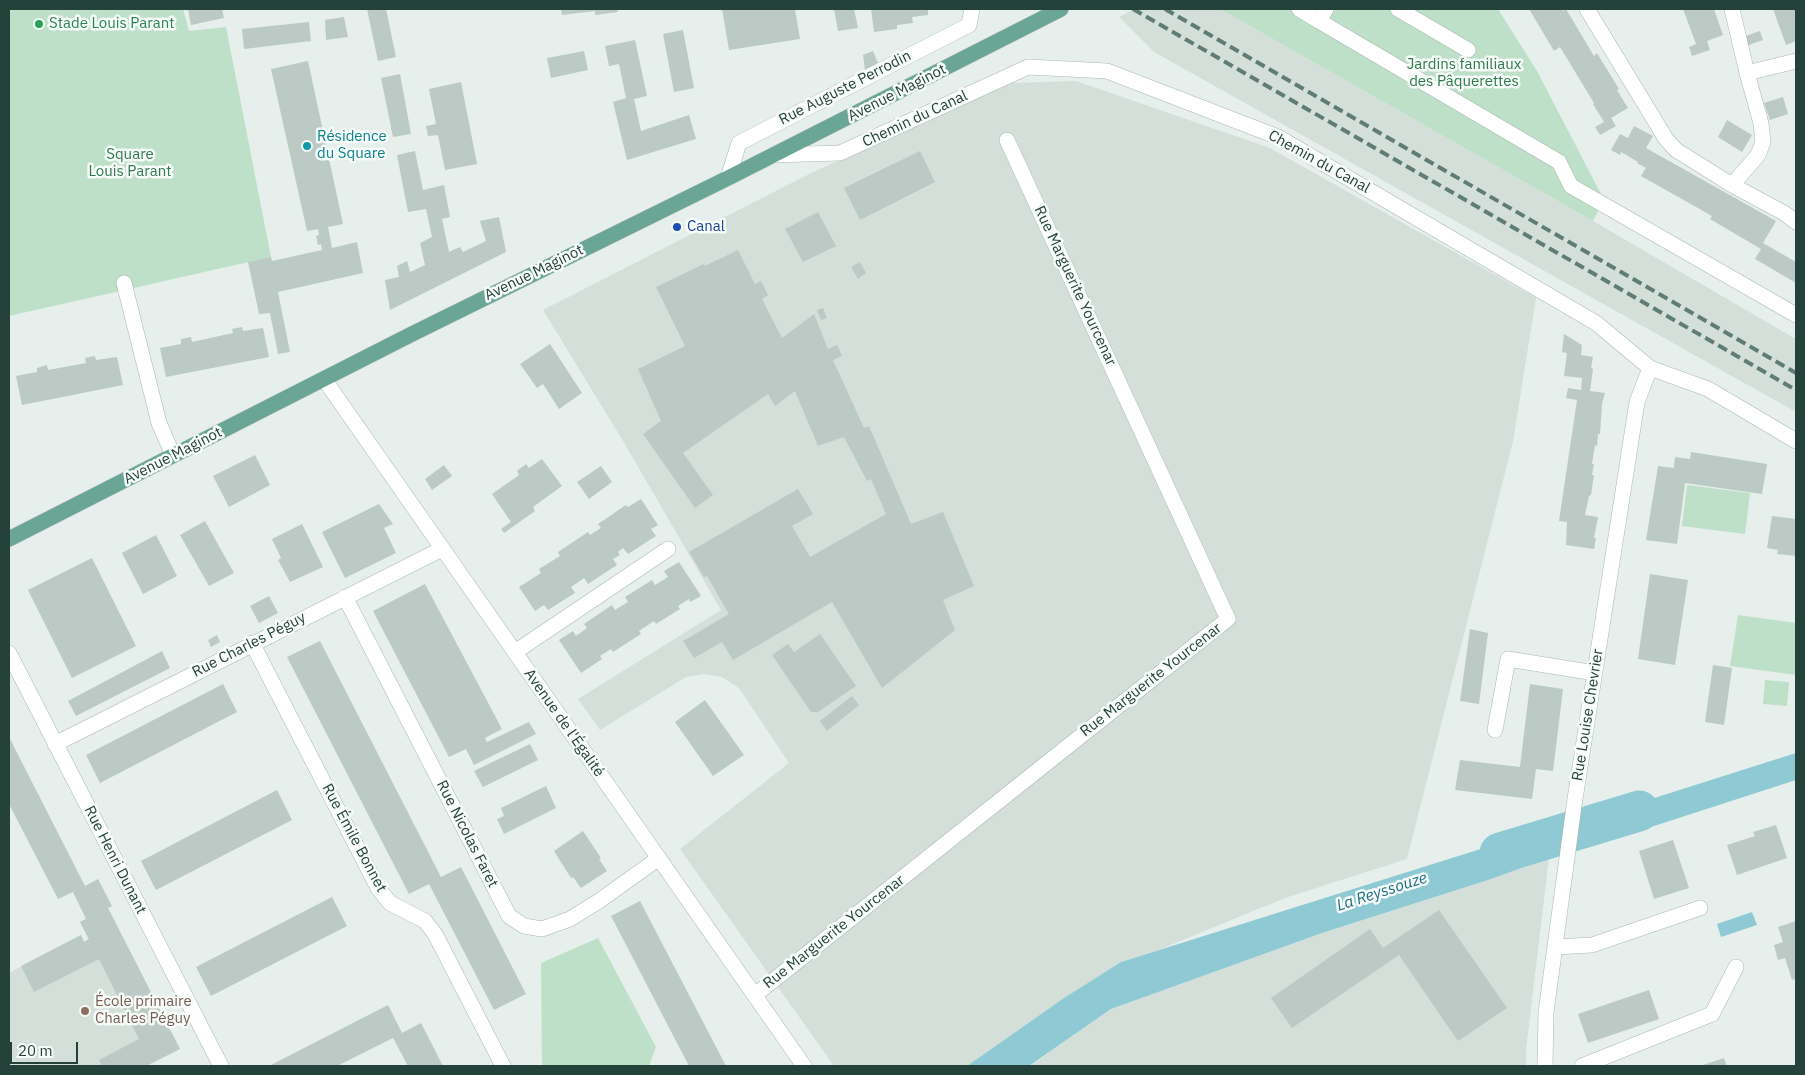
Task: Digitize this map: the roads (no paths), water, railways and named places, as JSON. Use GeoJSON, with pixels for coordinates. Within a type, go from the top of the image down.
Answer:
{"type":"FeatureCollection","features":[{"type":"Feature","properties":{"kind":"main road","name":"Avenue Maginot"},"geometry":{"type":"LineString","coordinates":[[9,539],[1061,9]]}},
{"type":"Feature","properties":{"kind":"street","name":"Rue Auguste Perrodin"},"geometry":{"type":"LineString","coordinates":[[728,178],[740,143],[970,25],[972,9]]}},
{"type":"Feature","properties":{"kind":"street"},"geometry":{"type":"LineString","coordinates":[[1299,9],[1323,15],[1559,162],[1571,186],[1601,205],[1796,315]]}},
{"type":"Feature","properties":{"kind":"street"},"geometry":{"type":"LineString","coordinates":[[1398,9],[1468,50]]}},
{"type":"Feature","properties":{"kind":"street"},"geometry":{"type":"LineString","coordinates":[[1586,9],[1666,139],[1676,150],[1732,185],[1784,213],[1796,222]]}},
{"type":"Feature","properties":{"kind":"street"},"geometry":{"type":"LineString","coordinates":[[1732,9],[1761,124],[1763,142],[1758,155],[1732,185]]}},
{"type":"Feature","properties":{"kind":"street"},"geometry":{"type":"LineString","coordinates":[[1747,73],[1796,61]]}},
{"type":"Feature","properties":{"kind":"street","name":"Chemin du Canal"},"geometry":{"type":"LineString","coordinates":[[773,155],[840,153],[1028,67],[1107,71],[1278,137],[1596,323],[1650,368],[1708,389],[1796,441]]}},
{"type":"Feature","properties":{"kind":"street","name":"Rue Marguerite Yourcenar"},"geometry":{"type":"LineString","coordinates":[[755,995],[1228,619],[1007,140]]}},
{"type":"Feature","properties":{"kind":"street"},"geometry":{"type":"LineString","coordinates":[[124,283],[159,423],[173,455]]}},
{"type":"Feature","properties":{"kind":"street","name":"Rue Louise Chevrier"},"geometry":{"type":"LineString","coordinates":[[1545,1066],[1546,1012],[1565,863],[1637,402],[1650,368]]}},
{"type":"Feature","properties":{"kind":"street","name":"Avenue de l'Égalité"},"geometry":{"type":"LineString","coordinates":[[324,379],[804,1066]]}},
{"type":"Feature","properties":{"kind":"street","name":"Rue Charles Péguy"},"geometry":{"type":"LineString","coordinates":[[55,744],[442,548]]}},
{"type":"Feature","properties":{"kind":"street"},"geometry":{"type":"LineString","coordinates":[[515,652],[668,549]]}},
{"type":"Feature","properties":{"kind":"street","name":"Rue Nicolas Faret"},"geometry":{"type":"LineString","coordinates":[[345,597],[509,916],[524,926],[542,929],[570,919],[599,902],[659,858]]}},
{"type":"Feature","properties":{"kind":"street","name":"Rue Émile Bonnet"},"geometry":{"type":"LineString","coordinates":[[252,643],[378,888],[390,903],[425,921],[435,934],[503,1066]]}},
{"type":"Feature","properties":{"kind":"street","name":"Rue Henri Dunant"},"geometry":{"type":"LineString","coordinates":[[9,654],[221,1066]]}},
{"type":"Feature","properties":{"kind":"street"},"geometry":{"type":"LineString","coordinates":[[1495,730],[1508,659],[1594,673]]}},
{"type":"Feature","properties":{"kind":"street"},"geometry":{"type":"LineString","coordinates":[[1555,947],[1592,945],[1700,908]]}},
{"type":"Feature","properties":{"kind":"street"},"geometry":{"type":"LineString","coordinates":[[1582,1066],[1712,1014],[1736,967]]}},
{"type":"Feature","properties":{"kind":"water"},"geometry":{"type":"Polygon","coordinates":[[[1796,753],[1796,780],[1586,848],[1585,820],[1796,753]]]}},
{"type":"Feature","properties":{"kind":"water"},"geometry":{"type":"Polygon","coordinates":[[[1557,825],[1549,858],[1491,879],[1322,933],[1111,1009],[1029,1066],[967,1066],[1064,998],[1121,962],[1557,825]]]}},
{"type":"Feature","properties":{"kind":"water"},"geometry":{"type":"Polygon","coordinates":[[[1752,912],[1757,925],[1721,937],[1717,924],[1752,912]]]}},
{"type":"Feature","properties":{"kind":"waterway","name":"La Reyssouze"},"geometry":{"type":"LineString","coordinates":[[1500,853],[1639,811]]}},
{"type":"Feature","properties":{"kind":"railway"},"geometry":{"type":"LineString","coordinates":[[1133,9],[1796,390]]}},
{"type":"Feature","properties":{"kind":"railway"},"geometry":{"type":"LineString","coordinates":[[1165,9],[1796,373]]}},
{"type":"Feature","properties":{"kind":"place","name":"Stade Louis Parant"},"geometry":{"type":"Point","coordinates":[39,24]}},
{"type":"Feature","properties":{"kind":"place","name":"Résidence du Square"},"geometry":{"type":"Point","coordinates":[307,146]}},
{"type":"Feature","properties":{"kind":"place","name":"Canal"},"geometry":{"type":"Point","coordinates":[677,227]}},
{"type":"Feature","properties":{"kind":"place","name":"École primaire Charles Péguy"},"geometry":{"type":"Point","coordinates":[85,1011]}},
{"type":"Feature","properties":{"kind":"park label","name":"Jardins familiaux des Pâquerettes"},"geometry":{"type":"Point","coordinates":[1464,74]}},
{"type":"Feature","properties":{"kind":"park label","name":"Square Louis Parant"},"geometry":{"type":"Point","coordinates":[130,164]}}]}
